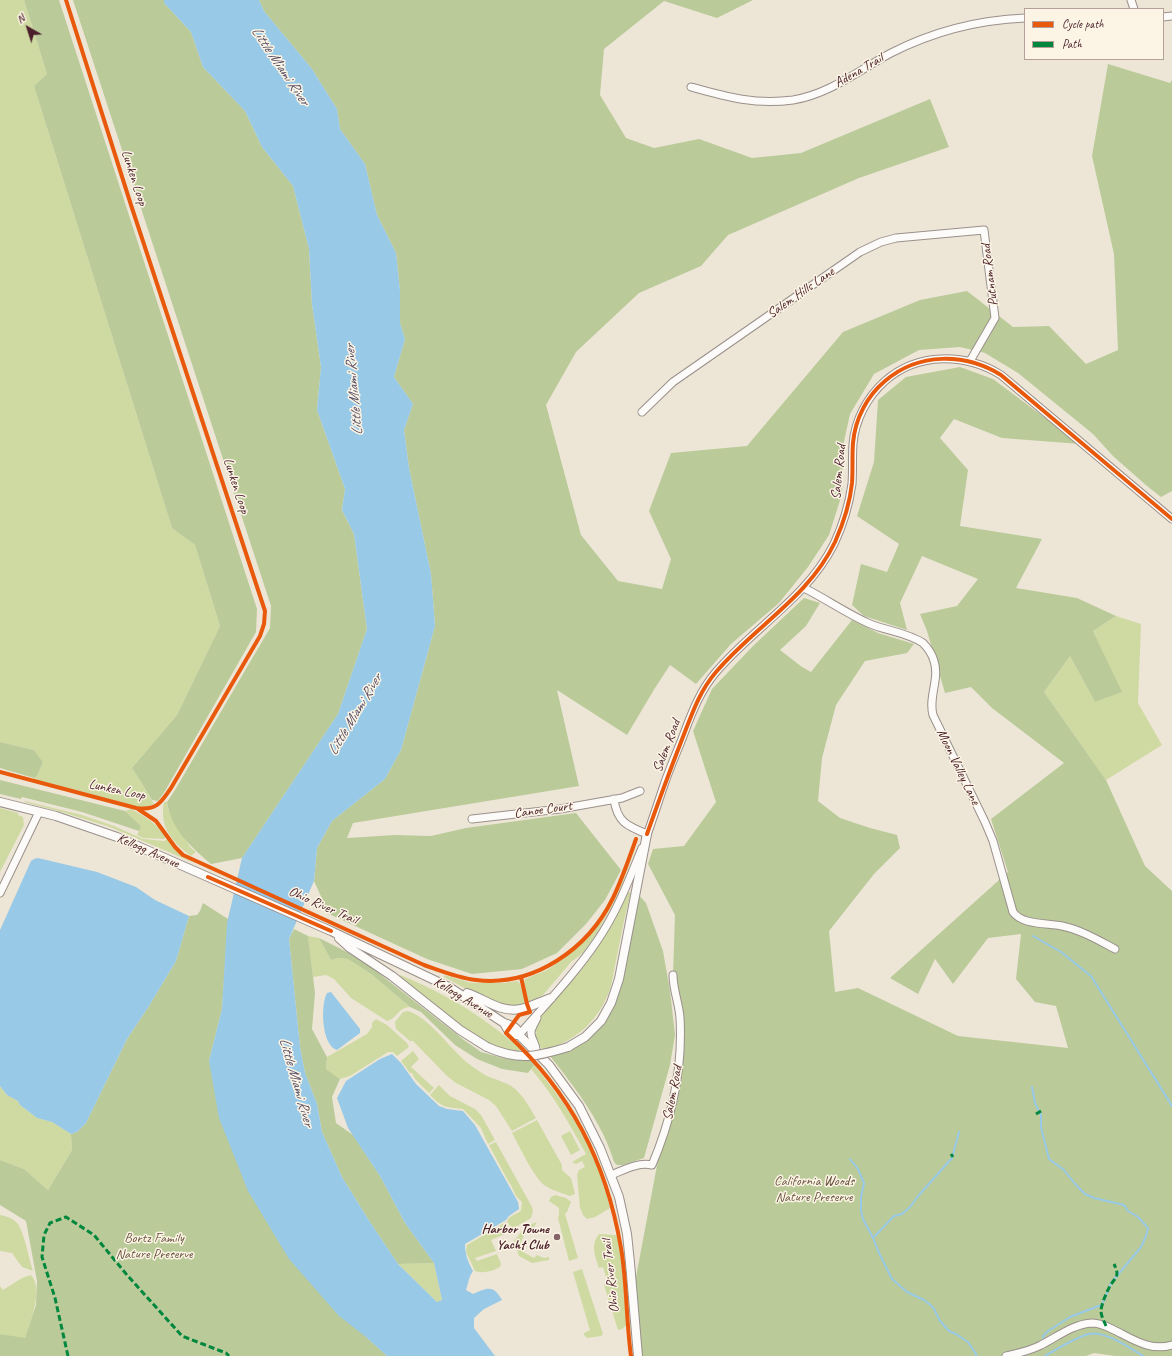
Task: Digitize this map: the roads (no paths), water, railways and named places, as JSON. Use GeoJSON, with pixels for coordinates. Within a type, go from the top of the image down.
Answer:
{"type":"FeatureCollection","features":[{"type":"Feature","properties":{"kind":"main road","name":"Kellogg Avenue"},"geometry":{"type":"LineString","coordinates":[[0,802],[86,826],[117,837],[208,877],[330,931],[449,987],[504,1023],[519,1031],[519,1035],[536,1051],[559,1077],[579,1106],[594,1134],[619,1196],[627,1234],[638,1356]]}},
{"type":"Feature","properties":{"kind":"main road"},"geometry":{"type":"LineString","coordinates":[[330,931],[350,948],[392,976],[460,1030],[486,1047],[499,1053],[520,1057],[534,1056],[568,1047],[585,1036],[601,1021],[611,1003],[619,979],[647,834]]}},
{"type":"Feature","properties":{"kind":"main road"},"geometry":{"type":"LineString","coordinates":[[449,987],[470,994],[498,1008],[506,1009],[520,1009],[551,998]]}},
{"type":"Feature","properties":{"kind":"street","name":"Adena Trail"},"geometry":{"type":"LineString","coordinates":[[691,87],[747,101],[762,102],[794,100],[826,90],[892,53],[938,34],[987,22],[1024,18]]}},
{"type":"Feature","properties":{"kind":"street","name":"Putnam Road"},"geometry":{"type":"LineString","coordinates":[[970,361],[995,318],[984,230]]}},
{"type":"Feature","properties":{"kind":"street","name":"Salem Hills Lane"},"geometry":{"type":"LineString","coordinates":[[642,412],[674,382],[860,252],[881,242],[896,238],[984,230]]}},
{"type":"Feature","properties":{"kind":"street","name":"Salem Road"},"geometry":{"type":"LineString","coordinates":[[519,1035],[587,956],[610,919],[625,890],[692,711],[705,686],[725,662],[804,588],[827,556],[842,524],[852,483],[853,444],[858,421],[870,397],[890,377],[914,364],[935,359],[948,358],[970,361],[993,370],[1172,519]]}},
{"type":"Feature","properties":{"kind":"street","name":"Moon Valley Lane"},"geometry":{"type":"LineString","coordinates":[[804,588],[869,624],[907,635],[920,642],[928,649],[934,660],[936,670],[931,702],[933,715],[993,841],[1013,912],[1020,919],[1072,928],[1085,933],[1115,949]]}},
{"type":"Feature","properties":{"kind":"street","name":"Canoe Court"},"geometry":{"type":"LineString","coordinates":[[472,820],[560,809],[632,795],[640,791]]}},
{"type":"Feature","properties":{"kind":"street"},"geometry":{"type":"LineString","coordinates":[[614,799],[617,813],[625,824],[647,834]]}},
{"type":"Feature","properties":{"kind":"street"},"geometry":{"type":"LineString","coordinates":[[0,893],[39,812]]}},
{"type":"Feature","properties":{"kind":"street","name":"Salem Road"},"geometry":{"type":"LineString","coordinates":[[611,1175],[637,1164],[652,1165],[667,1125],[673,1102],[680,1057],[680,1016],[673,975]]}},
{"type":"Feature","properties":{"kind":"street","name":"Salem Road"},"geometry":{"type":"LineString","coordinates":[[536,1051],[536,1047],[531,1037],[531,1031],[540,1010]]}},
{"type":"Feature","properties":{"kind":"street"},"geometry":{"type":"LineString","coordinates":[[1006,1356],[1030,1350],[1072,1328],[1092,1323],[1103,1325],[1149,1346],[1161,1348],[1172,1345]]}},
{"type":"Feature","properties":{"kind":"water","name":"Little Miami River"},"geometry":{"type":"Polygon","coordinates":[[[164,0],[259,0],[264,11],[312,69],[337,109],[340,129],[365,164],[377,215],[396,253],[400,291],[400,323],[405,339],[394,377],[413,404],[404,430],[409,468],[431,574],[435,626],[401,750],[385,779],[332,821],[317,848],[314,881],[289,939],[300,1047],[305,1073],[317,1104],[322,1132],[342,1177],[398,1264],[437,1302],[442,1300],[434,1263],[405,1223],[380,1176],[348,1128],[337,1098],[346,1081],[380,1059],[392,1054],[401,1063],[416,1084],[439,1106],[447,1109],[463,1111],[475,1125],[518,1202],[519,1209],[506,1220],[465,1244],[467,1258],[473,1271],[466,1290],[473,1294],[486,1289],[493,1289],[502,1300],[484,1309],[474,1318],[474,1328],[495,1356],[387,1356],[339,1316],[289,1259],[248,1191],[219,1118],[209,1061],[222,1009],[227,923],[242,858],[338,714],[367,629],[354,534],[342,510],[345,489],[317,410],[321,367],[312,304],[309,249],[293,186],[262,147],[245,111],[203,67],[191,32],[164,3],[164,0]]]}},
{"type":"Feature","properties":{"kind":"water"},"geometry":{"type":"Polygon","coordinates":[[[38,858],[97,872],[136,887],[155,900],[189,916],[176,961],[127,1039],[86,1123],[77,1132],[71,1134],[52,1122],[37,1118],[20,1105],[18,1101],[7,1095],[0,1086],[0,930],[31,861],[38,858]]]}},
{"type":"Feature","properties":{"kind":"water"},"geometry":{"type":"Polygon","coordinates":[[[331,992],[360,1029],[360,1033],[337,1050],[332,1047],[325,1034],[323,1016],[327,993],[331,992]]]}},
{"type":"Feature","properties":{"kind":"waterway"},"geometry":{"type":"LineString","coordinates":[[1033,936],[1061,952],[1091,976],[1172,1106]]}},
{"type":"Feature","properties":{"kind":"waterway"},"geometry":{"type":"LineString","coordinates":[[1032,1087],[1035,1103],[1041,1115],[1041,1127],[1049,1159],[1064,1170],[1085,1194],[1094,1198],[1124,1205],[1128,1211],[1138,1217],[1148,1228],[1141,1247],[1111,1283],[1101,1305],[1070,1317],[1048,1331],[1043,1336],[1044,1341]]}},
{"type":"Feature","properties":{"kind":"waterway"},"geometry":{"type":"LineString","coordinates":[[873,1238],[894,1216],[902,1214],[910,1207],[952,1158],[959,1132]]}},
{"type":"Feature","properties":{"kind":"waterway"},"geometry":{"type":"LineString","coordinates":[[850,1159],[858,1169],[864,1183],[861,1197],[861,1211],[863,1219],[892,1279],[907,1292],[924,1300],[933,1307],[940,1321],[949,1331],[968,1342],[976,1356]]}},
{"type":"Feature","properties":{"kind":"waterway"},"geometry":{"type":"LineString","coordinates":[[1045,1356],[1078,1338],[1095,1333],[1117,1340],[1143,1356]]}},
{"type":"Feature","properties":{"kind":"place","name":"Harbor Towne Yacht Club"},"geometry":{"type":"Point","coordinates":[557,1237]}},
{"type":"Feature","properties":{"kind":"park label","name":"California Woods Nature Preserve"},"geometry":{"type":"Point","coordinates":[814,1190]}},
{"type":"Feature","properties":{"kind":"park label","name":"Bortz Family Nature Preserve"},"geometry":{"type":"Point","coordinates":[154,1246]}}]}
